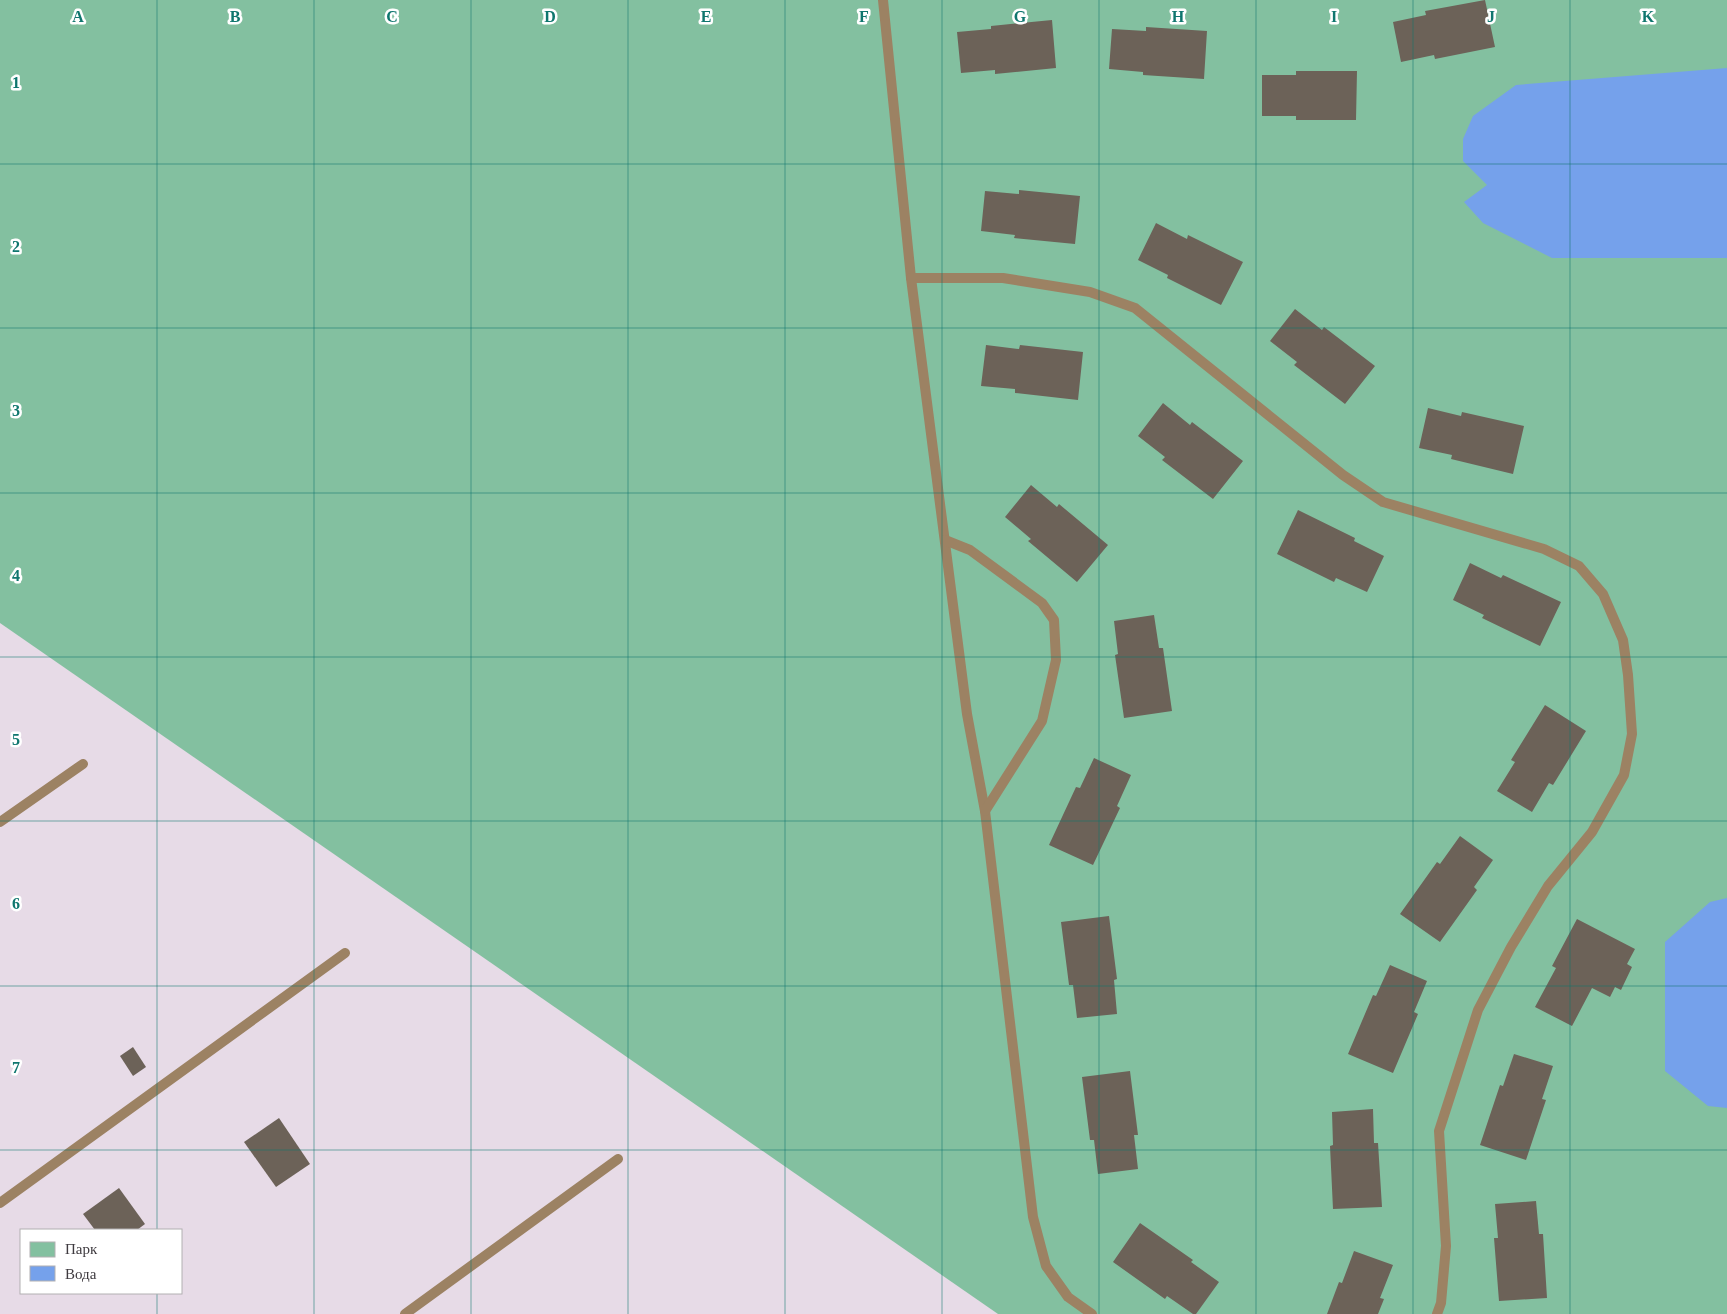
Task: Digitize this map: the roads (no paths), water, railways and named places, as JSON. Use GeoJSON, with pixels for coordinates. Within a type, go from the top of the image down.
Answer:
{"type":"FeatureCollection","features":[{"type":"Feature","properties":{"kind":"lane"},"geometry":{"type":"LineString","coordinates":[[883,0],[911,278],[967,714],[985,810],[1033,1217],[1046,1266],[1068,1297],[1092,1314]]}},
{"type":"Feature","properties":{"kind":"lane"},"geometry":{"type":"LineString","coordinates":[[911,278],[1003,278],[1090,292],[1135,308],[1343,475],[1383,502],[1544,549],[1579,566],[1603,594],[1623,640],[1628,675],[1632,734],[1624,776],[1592,832],[1543,894],[1511,947],[1478,1010],[1439,1131],[1446,1246],[1442,1304],[1437,1314]]}},
{"type":"Feature","properties":{"kind":"lane"},"geometry":{"type":"LineString","coordinates":[[944,540],[970,550],[1042,603],[1054,620],[1056,660],[1042,721],[985,810]]}},
{"type":"Feature","properties":{"kind":"lane"},"geometry":{"type":"LineString","coordinates":[[0,822],[83,764]]}},
{"type":"Feature","properties":{"kind":"lane"},"geometry":{"type":"LineString","coordinates":[[0,1203],[345,953]]}},
{"type":"Feature","properties":{"kind":"lane"},"geometry":{"type":"LineString","coordinates":[[405,1314],[618,1159]]}},
{"type":"Feature","properties":{"kind":"water"},"geometry":{"type":"Polygon","coordinates":[[[1727,68],[1727,258],[1552,258],[1483,223],[1464,202],[1487,185],[1463,161],[1463,139],[1473,116],[1516,85],[1727,68]]]}},
{"type":"Feature","properties":{"kind":"water"},"geometry":{"type":"Polygon","coordinates":[[[1727,898],[1727,1108],[1708,1106],[1665,1071],[1665,942],[1710,902],[1727,898]]]}}]}
